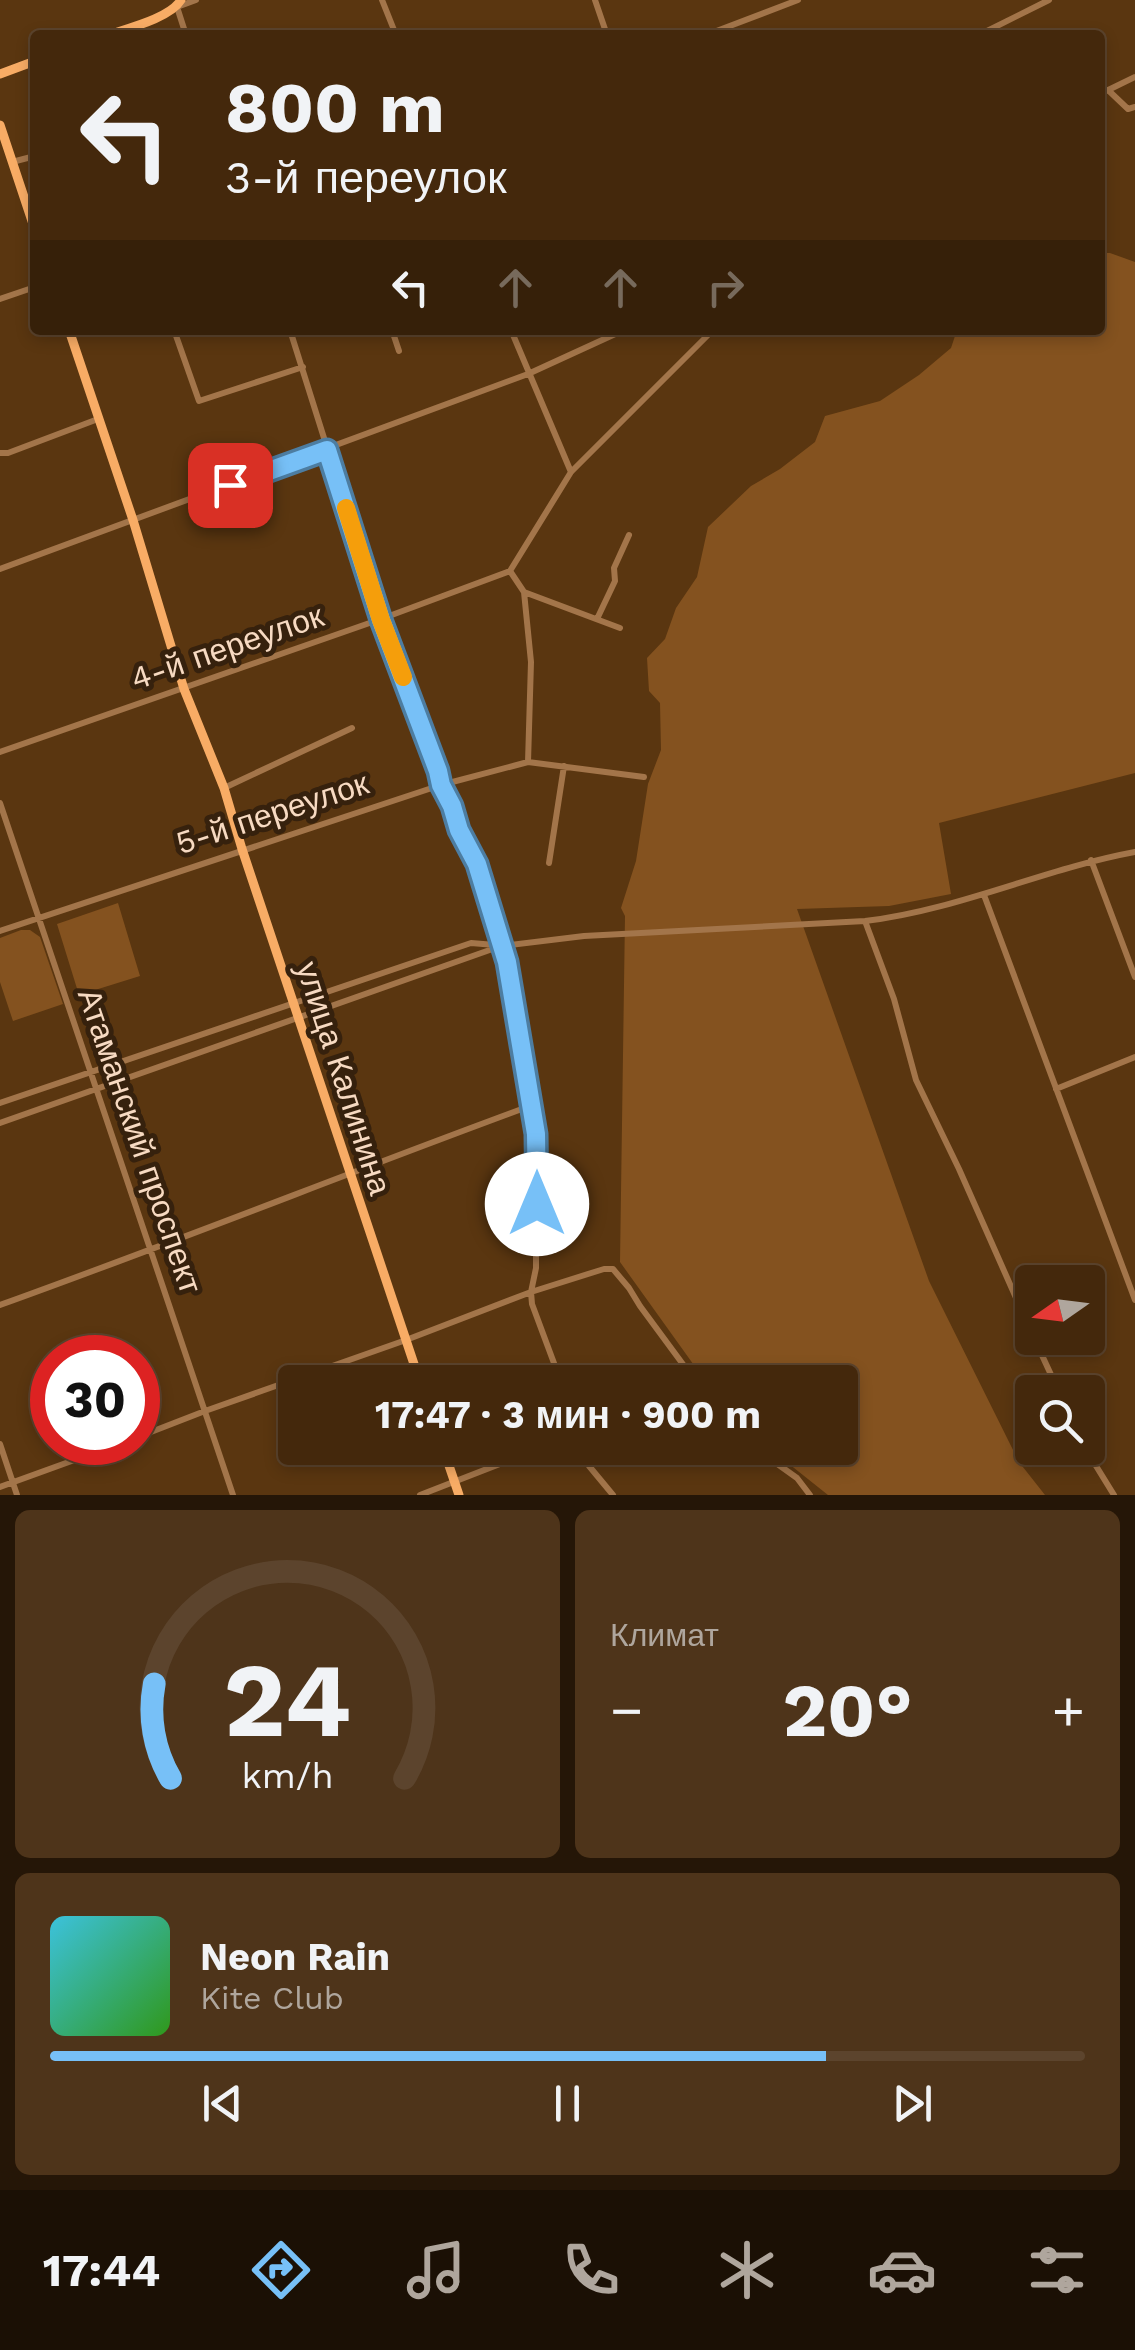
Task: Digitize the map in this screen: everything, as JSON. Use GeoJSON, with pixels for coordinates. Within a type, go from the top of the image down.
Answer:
{"type":"FeatureCollection","features":[{"type":"Feature","properties":{"kind":"main road"},"geometry":{"type":"LineString","coordinates":[[119,30],[179,4]]}},
{"type":"Feature","properties":{"kind":"main road"},"geometry":{"type":"LineString","coordinates":[[0,74],[30,63]]}},
{"type":"Feature","properties":{"kind":"main road"},"geometry":{"type":"LineString","coordinates":[[0,125],[30,215]]}},
{"type":"Feature","properties":{"kind":"main road","name":"улица Калинина"},"geometry":{"type":"LineString","coordinates":[[70,335],[133,520],[184,689],[224,788],[414,1365]]}},
{"type":"Feature","properties":{"kind":"main road"},"geometry":{"type":"LineString","coordinates":[[448,1465],[459,1495]]}},
{"type":"Feature","properties":{"kind":"street"},"geometry":{"type":"LineString","coordinates":[[185,30],[179,4],[196,0]]}},
{"type":"Feature","properties":{"kind":"street"},"geometry":{"type":"LineString","coordinates":[[382,0],[394,30]]}},
{"type":"Feature","properties":{"kind":"street"},"geometry":{"type":"LineString","coordinates":[[595,0],[605,30]]}},
{"type":"Feature","properties":{"kind":"street"},"geometry":{"type":"LineString","coordinates":[[719,30],[798,0]]}},
{"type":"Feature","properties":{"kind":"street"},"geometry":{"type":"LineString","coordinates":[[989,30],[1049,0]]}},
{"type":"Feature","properties":{"kind":"street"},"geometry":{"type":"LineString","coordinates":[[1105,92],[1135,77]]}},
{"type":"Feature","properties":{"kind":"street"},"geometry":{"type":"LineString","coordinates":[[1105,93],[1128,108],[1135,108]]}},
{"type":"Feature","properties":{"kind":"street"},"geometry":{"type":"LineString","coordinates":[[12,162],[30,157]]}},
{"type":"Feature","properties":{"kind":"street"},"geometry":{"type":"LineString","coordinates":[[0,299],[30,289]]}},
{"type":"Feature","properties":{"kind":"street"},"geometry":{"type":"LineString","coordinates":[[176,335],[198,401],[304,367]]}},
{"type":"Feature","properties":{"kind":"street"},"geometry":{"type":"LineString","coordinates":[[292,335],[381,620],[441,785],[477,864],[511,982],[536,1134],[536,1268],[530,1292],[554,1365]]}},
{"type":"Feature","properties":{"kind":"street"},"geometry":{"type":"LineString","coordinates":[[394,335],[400,351]]}},
{"type":"Feature","properties":{"kind":"street"},"geometry":{"type":"LineString","coordinates":[[513,335],[571,472]]}},
{"type":"Feature","properties":{"kind":"street"},"geometry":{"type":"LineString","coordinates":[[0,569],[528,374],[613,335]]}},
{"type":"Feature","properties":{"kind":"street"},"geometry":{"type":"LineString","coordinates":[[528,762],[531,662],[524,592],[510,571],[571,472],[708,335]]}},
{"type":"Feature","properties":{"kind":"street"},"geometry":{"type":"LineString","coordinates":[[0,453],[98,419]]}},
{"type":"Feature","properties":{"kind":"street"},"geometry":{"type":"LineString","coordinates":[[597,620],[615,581],[614,568],[629,535]]}},
{"type":"Feature","properties":{"kind":"street","name":"4-й переулок"},"geometry":{"type":"LineString","coordinates":[[0,752],[381,620],[510,571]]}},
{"type":"Feature","properties":{"kind":"street"},"geometry":{"type":"LineString","coordinates":[[524,592],[620,628]]}},
{"type":"Feature","properties":{"kind":"street"},"geometry":{"type":"LineString","coordinates":[[224,788],[352,728]]}},
{"type":"Feature","properties":{"kind":"street","name":"5-й переулок"},"geometry":{"type":"LineString","coordinates":[[0,930],[441,785],[528,762],[644,777]]}},
{"type":"Feature","properties":{"kind":"street"},"geometry":{"type":"LineString","coordinates":[[549,864],[564,766]]}},
{"type":"Feature","properties":{"kind":"street","name":"Атаманский проспект"},"geometry":{"type":"LineString","coordinates":[[0,803],[233,1495]]}},
{"type":"Feature","properties":{"kind":"street"},"geometry":{"type":"LineString","coordinates":[[0,1104],[471,943],[501,946],[628,933],[864,921],[918,913],[1091,860],[1135,852]]}},
{"type":"Feature","properties":{"kind":"street"},"geometry":{"type":"LineString","coordinates":[[1091,860],[1135,977]]}},
{"type":"Feature","properties":{"kind":"street"},"geometry":{"type":"LineString","coordinates":[[984,895],[1135,1300]]}},
{"type":"Feature","properties":{"kind":"street"},"geometry":{"type":"LineString","coordinates":[[864,921],[894,999],[916,1080],[1015,1296]]}},
{"type":"Feature","properties":{"kind":"street"},"geometry":{"type":"LineString","coordinates":[[0,1123],[501,946]]}},
{"type":"Feature","properties":{"kind":"street"},"geometry":{"type":"LineString","coordinates":[[1056,1089],[1135,1057]]}},
{"type":"Feature","properties":{"kind":"street"},"geometry":{"type":"LineString","coordinates":[[0,1305],[530,1106]]}},
{"type":"Feature","properties":{"kind":"street"},"geometry":{"type":"LineString","coordinates":[[160,1429],[530,1292],[604,1269],[613,1269],[630,1288],[683,1365]]}},
{"type":"Feature","properties":{"kind":"street"},"geometry":{"type":"LineString","coordinates":[[0,1444],[17,1495]]}},
{"type":"Feature","properties":{"kind":"street"},"geometry":{"type":"LineString","coordinates":[[0,1486],[60,1465]]}},
{"type":"Feature","properties":{"kind":"street"},"geometry":{"type":"LineString","coordinates":[[420,1495],[498,1465]]}},
{"type":"Feature","properties":{"kind":"street"},"geometry":{"type":"LineString","coordinates":[[588,1465],[613,1495]]}},
{"type":"Feature","properties":{"kind":"street"},"geometry":{"type":"LineString","coordinates":[[779,1465],[797,1478],[810,1495]]}},
{"type":"Feature","properties":{"kind":"street"},"geometry":{"type":"LineString","coordinates":[[1095,1465],[1114,1495]]}},
{"type":"Feature","properties":{"kind":"shaded area"},"geometry":{"type":"Polygon","coordinates":[[[1105,253],[1135,262],[1135,773],[939,823],[951,894],[889,906],[797,909],[929,1281],[1015,1454],[1015,1465],[1021,1465],[1045,1495],[828,1495],[790,1465],[858,1465],[858,1365],[694,1365],[620,1262],[625,916],[621,908],[636,861],[648,784],[661,750],[660,703],[649,691],[647,658],[665,639],[676,608],[697,577],[708,527],[751,486],[815,442],[825,416],[880,401],[951,348],[955,335],[1105,335],[1105,253]]]}},
{"type":"Feature","properties":{"kind":"shaded area"},"geometry":{"type":"Polygon","coordinates":[[[118,903],[140,976],[79,995],[57,924],[118,903]]]}},
{"type":"Feature","properties":{"kind":"shaded area"},"geometry":{"type":"Polygon","coordinates":[[[30,930],[40,937],[63,1004],[13,1021],[0,982],[0,938],[30,930]]]}},
{"type":"Feature","properties":{"kind":"slow traffic"},"geometry":{"type":"LineString","coordinates":[[346,508],[403,677]]}},
{"type":"Feature","properties":{"kind":"route"},"geometry":{"type":"LineString","coordinates":[[230,485],[327,450],[381,620],[441,785],[477,864],[507,962],[536,1134],[537,1204]]}}]}
